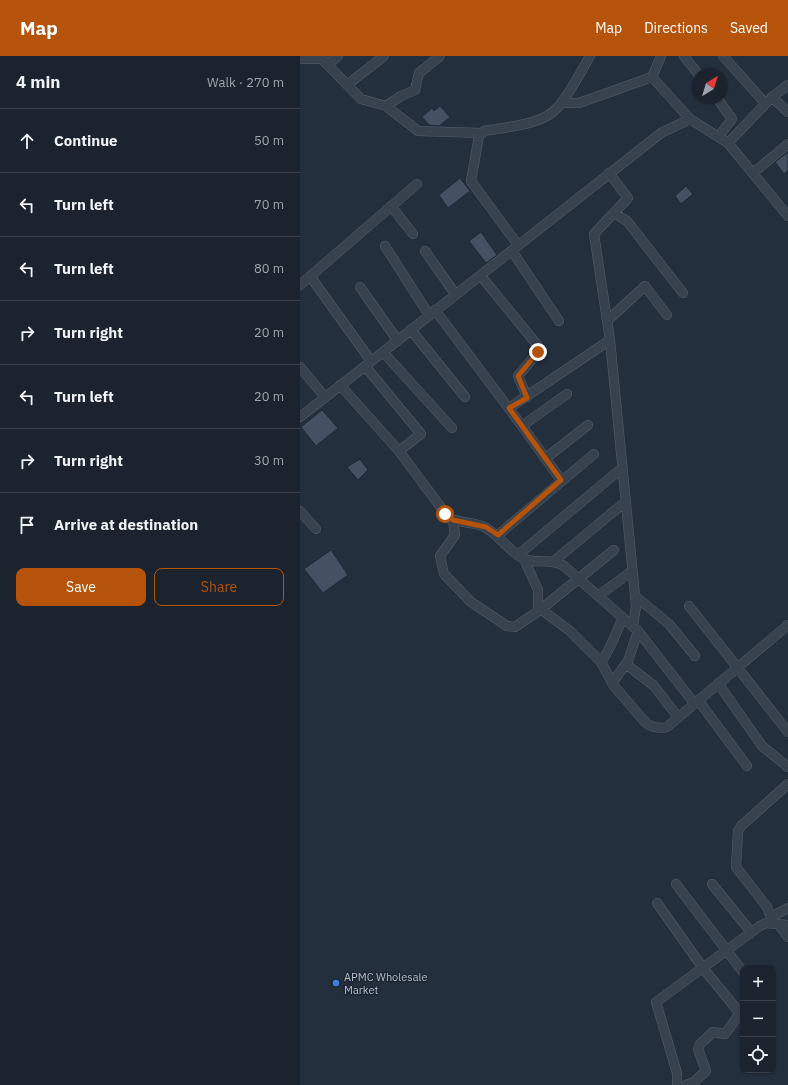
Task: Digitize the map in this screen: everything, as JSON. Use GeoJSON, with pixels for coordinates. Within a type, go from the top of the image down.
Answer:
{"type":"FeatureCollection","features":[{"type":"Feature","properties":{"kind":"street"},"geometry":{"type":"LineString","coordinates":[[328,64],[338,56]]}},
{"type":"Feature","properties":{"kind":"street"},"geometry":{"type":"LineString","coordinates":[[348,85],[384,56]]}},
{"type":"Feature","properties":{"kind":"street"},"geometry":{"type":"LineString","coordinates":[[386,106],[401,96],[416,90],[419,73],[440,56]]}},
{"type":"Feature","properties":{"kind":"street"},"geometry":{"type":"LineString","coordinates":[[300,59],[322,59],[361,100],[386,106],[422,132],[481,133],[484,131],[539,120],[553,112],[561,103],[590,56]]}},
{"type":"Feature","properties":{"kind":"street"},"geometry":{"type":"LineString","coordinates":[[561,103],[579,103],[652,77],[661,56]]}},
{"type":"Feature","properties":{"kind":"street"},"geometry":{"type":"LineString","coordinates":[[684,56],[693,68]]}},
{"type":"Feature","properties":{"kind":"street"},"geometry":{"type":"LineString","coordinates":[[723,56],[768,100],[788,112]]}},
{"type":"Feature","properties":{"kind":"street"},"geometry":{"type":"LineString","coordinates":[[652,77],[690,119],[728,143],[788,214]]}},
{"type":"Feature","properties":{"kind":"street"},"geometry":{"type":"LineString","coordinates":[[728,143],[768,100],[788,85]]}},
{"type":"Feature","properties":{"kind":"street"},"geometry":{"type":"LineString","coordinates":[[718,137],[732,119],[721,104]]}},
{"type":"Feature","properties":{"kind":"street"},"geometry":{"type":"LineString","coordinates":[[300,417],[481,276],[660,133],[690,119]]}},
{"type":"Feature","properties":{"kind":"street"},"geometry":{"type":"LineString","coordinates":[[481,133],[471,181],[515,248],[559,321]]}},
{"type":"Feature","properties":{"kind":"street"},"geometry":{"type":"LineString","coordinates":[[753,173],[788,144]]}},
{"type":"Feature","properties":{"kind":"street"},"geometry":{"type":"LineString","coordinates":[[610,173],[628,198],[594,234],[610,340],[636,613],[635,629],[626,664],[612,683]]}},
{"type":"Feature","properties":{"kind":"street"},"geometry":{"type":"LineString","coordinates":[[300,285],[417,184]]}},
{"type":"Feature","properties":{"kind":"street"},"geometry":{"type":"LineString","coordinates":[[391,206],[413,234]]}},
{"type":"Feature","properties":{"kind":"street"},"geometry":{"type":"LineString","coordinates":[[614,213],[627,221],[683,293]]}},
{"type":"Feature","properties":{"kind":"street"},"geometry":{"type":"LineString","coordinates":[[385,246],[432,313],[509,408],[561,480]]}},
{"type":"Feature","properties":{"kind":"street"},"geometry":{"type":"LineString","coordinates":[[425,251],[456,295]]}},
{"type":"Feature","properties":{"kind":"street"},"geometry":{"type":"LineString","coordinates":[[310,276],[368,364],[421,434],[399,451]]}},
{"type":"Feature","properties":{"kind":"street"},"geometry":{"type":"LineString","coordinates":[[481,276],[540,349],[518,376],[527,398]]}},
{"type":"Feature","properties":{"kind":"street"},"geometry":{"type":"LineString","coordinates":[[607,321],[645,286],[667,315]]}},
{"type":"Feature","properties":{"kind":"street"},"geometry":{"type":"LineString","coordinates":[[360,287],[398,341]]}},
{"type":"Feature","properties":{"kind":"street"},"geometry":{"type":"LineString","coordinates":[[412,330],[465,397]]}},
{"type":"Feature","properties":{"kind":"street"},"geometry":{"type":"LineString","coordinates":[[509,408],[527,398],[610,340]]}},
{"type":"Feature","properties":{"kind":"street"},"geometry":{"type":"LineString","coordinates":[[383,352],[452,428]]}},
{"type":"Feature","properties":{"kind":"street"},"geometry":{"type":"LineString","coordinates":[[300,367],[325,397]]}},
{"type":"Feature","properties":{"kind":"street"},"geometry":{"type":"LineString","coordinates":[[340,385],[399,451],[445,514],[453,520],[481,525],[498,535],[521,557],[538,590],[537,605],[540,610],[568,629],[601,662],[612,683],[648,725],[664,728],[788,625]]}},
{"type":"Feature","properties":{"kind":"street"},"geometry":{"type":"LineString","coordinates":[[522,426],[567,394]]}},
{"type":"Feature","properties":{"kind":"street"},"geometry":{"type":"LineString","coordinates":[[546,458],[588,425]]}},
{"type":"Feature","properties":{"kind":"street"},"geometry":{"type":"LineString","coordinates":[[498,535],[561,480],[594,454]]}},
{"type":"Feature","properties":{"kind":"street"},"geometry":{"type":"LineString","coordinates":[[521,557],[622,468]]}},
{"type":"Feature","properties":{"kind":"street"},"geometry":{"type":"LineString","coordinates":[[554,562],[625,502]]}},
{"type":"Feature","properties":{"kind":"street"},"geometry":{"type":"LineString","coordinates":[[300,511],[316,529]]}},
{"type":"Feature","properties":{"kind":"street"},"geometry":{"type":"LineString","coordinates":[[453,520],[455,534],[440,556],[444,574],[471,602],[507,626],[515,627],[540,610],[614,550]]}},
{"type":"Feature","properties":{"kind":"street"},"geometry":{"type":"LineString","coordinates":[[521,557],[554,562],[564,566],[635,629],[747,766]]}},
{"type":"Feature","properties":{"kind":"street"},"geometry":{"type":"LineString","coordinates":[[598,596],[632,571]]}},
{"type":"Feature","properties":{"kind":"street"},"geometry":{"type":"LineString","coordinates":[[635,596],[669,624],[695,656]]}},
{"type":"Feature","properties":{"kind":"street"},"geometry":{"type":"LineString","coordinates":[[690,606],[788,732]]}},
{"type":"Feature","properties":{"kind":"street"},"geometry":{"type":"LineString","coordinates":[[601,662],[612,646],[613,637],[623,618]]}},
{"type":"Feature","properties":{"kind":"street"},"geometry":{"type":"LineString","coordinates":[[626,664],[654,686],[678,717]]}},
{"type":"Feature","properties":{"kind":"street"},"geometry":{"type":"LineString","coordinates":[[718,683],[762,746],[788,767]]}},
{"type":"Feature","properties":{"kind":"street"},"geometry":{"type":"LineString","coordinates":[[788,784],[741,826],[738,831],[736,867],[767,907],[774,922],[788,938]]}},
{"type":"Feature","properties":{"kind":"street"},"geometry":{"type":"LineString","coordinates":[[676,884],[740,968]]}},
{"type":"Feature","properties":{"kind":"street"},"geometry":{"type":"LineString","coordinates":[[712,884],[751,932]]}},
{"type":"Feature","properties":{"kind":"street"},"geometry":{"type":"LineString","coordinates":[[657,903],[703,968],[739,1014],[725,1034],[713,1032],[700,1044],[698,1049],[706,1071],[694,1082],[686,1085]]}},
{"type":"Feature","properties":{"kind":"street"},"geometry":{"type":"LineString","coordinates":[[774,922],[788,908]]}},
{"type":"Feature","properties":{"kind":"street"},"geometry":{"type":"LineString","coordinates":[[677,1085],[677,1073],[656,1002],[763,924],[774,922],[788,925]]}},
{"type":"Feature","properties":{"kind":"building"},"geometry":{"type":"Polygon","coordinates":[[[440,106],[450,117],[439,126],[429,125],[422,117],[432,108],[434,111],[440,106]]]}},
{"type":"Feature","properties":{"kind":"building"},"geometry":{"type":"Polygon","coordinates":[[[788,152],[788,170],[784,174],[775,162],[788,152]]]}},
{"type":"Feature","properties":{"kind":"building"},"geometry":{"type":"Polygon","coordinates":[[[460,178],[470,191],[448,208],[439,195],[460,178]]]}},
{"type":"Feature","properties":{"kind":"building"},"geometry":{"type":"Polygon","coordinates":[[[686,186],[693,194],[681,204],[675,196],[686,186]]]}},
{"type":"Feature","properties":{"kind":"building"},"geometry":{"type":"Polygon","coordinates":[[[481,232],[497,255],[486,263],[469,241],[481,232]]]}},
{"type":"Feature","properties":{"kind":"building"},"geometry":{"type":"Polygon","coordinates":[[[322,410],[338,428],[316,446],[301,427],[322,410]]]}},
{"type":"Feature","properties":{"kind":"building"},"geometry":{"type":"Polygon","coordinates":[[[360,459],[368,470],[358,480],[347,467],[360,459]]]}},
{"type":"Feature","properties":{"kind":"building"},"geometry":{"type":"Polygon","coordinates":[[[331,550],[348,575],[323,593],[304,569],[331,550]]]}},
{"type":"Feature","properties":{"kind":"place","name":"APMC Wholesale Market"},"geometry":{"type":"Point","coordinates":[336,983]}},
{"type":"Feature","properties":{"kind":"route"},"geometry":{"type":"LineString","coordinates":[[445,514],[453,520],[481,525],[498,535],[561,480],[509,408],[527,398],[518,376],[538,352]]}}]}
